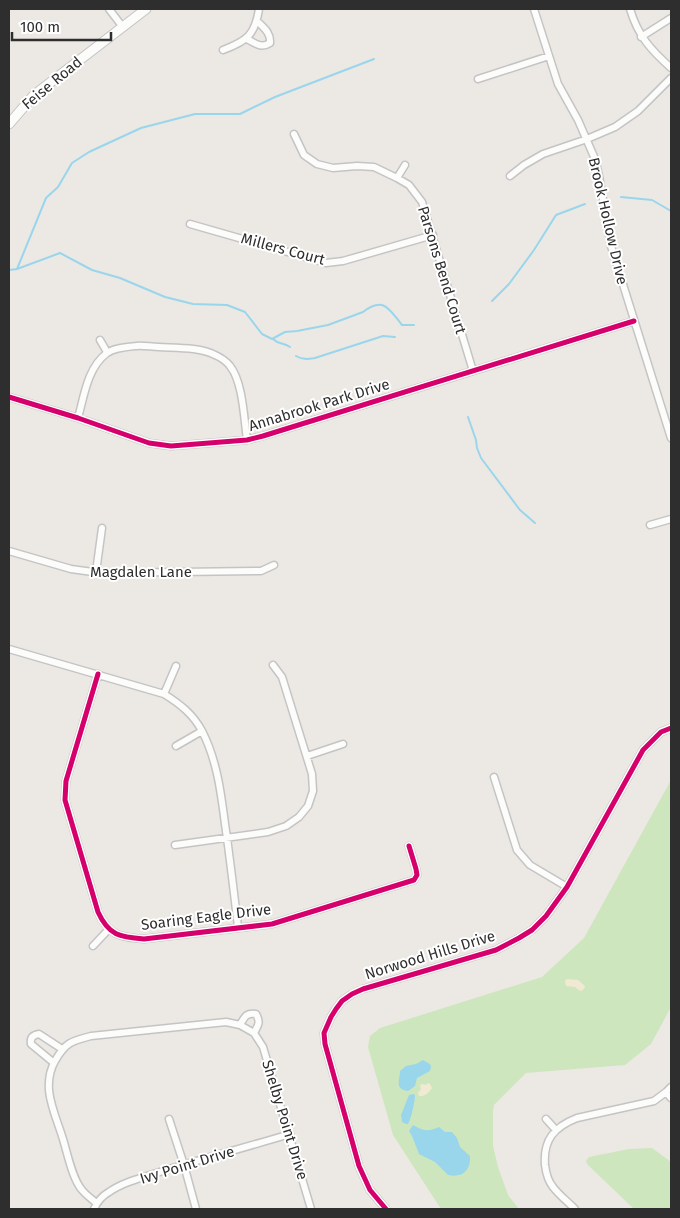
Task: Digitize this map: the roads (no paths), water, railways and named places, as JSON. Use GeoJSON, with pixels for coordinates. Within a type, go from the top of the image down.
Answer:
{"type":"FeatureCollection","features":[{"type":"Feature","properties":{"kind":"main road","name":"Feise Road"},"geometry":{"type":"LineString","coordinates":[[9,124],[34,95],[146,9]]}},
{"type":"Feature","properties":{"kind":"street"},"geometry":{"type":"LineString","coordinates":[[109,9],[122,26]]}},
{"type":"Feature","properties":{"kind":"street"},"geometry":{"type":"LineString","coordinates":[[223,50],[240,44],[247,39],[257,21],[259,9]]}},
{"type":"Feature","properties":{"kind":"street","name":"Brook Hollow Drive"},"geometry":{"type":"LineString","coordinates":[[534,9],[558,84],[578,120],[595,159],[611,246],[671,438]]}},
{"type":"Feature","properties":{"kind":"street"},"geometry":{"type":"LineString","coordinates":[[630,9],[641,37],[671,68]]}},
{"type":"Feature","properties":{"kind":"street"},"geometry":{"type":"LineString","coordinates":[[641,37],[671,18]]}},
{"type":"Feature","properties":{"kind":"street"},"geometry":{"type":"LineString","coordinates":[[247,39],[260,46],[266,46],[270,43],[269,33],[257,21]]}},
{"type":"Feature","properties":{"kind":"street"},"geometry":{"type":"LineString","coordinates":[[478,78],[549,56]]}},
{"type":"Feature","properties":{"kind":"street"},"geometry":{"type":"LineString","coordinates":[[510,176],[524,164],[542,154],[587,139],[615,126],[638,111],[671,78]]}},
{"type":"Feature","properties":{"kind":"street","name":"Parsons Bend Court"},"geometry":{"type":"LineString","coordinates":[[294,134],[304,155],[316,164],[333,168],[374,167],[409,185],[422,202],[473,371]]}},
{"type":"Feature","properties":{"kind":"street"},"geometry":{"type":"LineString","coordinates":[[397,178],[405,165]]}},
{"type":"Feature","properties":{"kind":"street","name":"Millers Court"},"geometry":{"type":"LineString","coordinates":[[190,224],[326,263],[343,261],[433,235]]}},
{"type":"Feature","properties":{"kind":"street","name":"Annabrook Park Drive"},"geometry":{"type":"LineString","coordinates":[[9,396],[149,443],[171,446],[247,440],[634,321]]}},
{"type":"Feature","properties":{"kind":"street"},"geometry":{"type":"LineString","coordinates":[[100,340],[108,352]]}},
{"type":"Feature","properties":{"kind":"street"},"geometry":{"type":"LineString","coordinates":[[78,418],[90,375],[108,352],[138,346],[200,351],[215,355],[229,365],[235,375],[239,385],[247,440]]}},
{"type":"Feature","properties":{"kind":"street"},"geometry":{"type":"LineString","coordinates":[[650,525],[671,519]]}},
{"type":"Feature","properties":{"kind":"street"},"geometry":{"type":"LineString","coordinates":[[96,572],[102,528]]}},
{"type":"Feature","properties":{"kind":"street","name":"Magdalen Lane"},"geometry":{"type":"LineString","coordinates":[[9,551],[71,569],[116,574],[261,571],[274,565]]}},
{"type":"Feature","properties":{"kind":"street"},"geometry":{"type":"LineString","coordinates":[[9,652],[98,674],[164,694],[184,708],[202,731],[219,781],[238,928]]}},
{"type":"Feature","properties":{"kind":"street"},"geometry":{"type":"LineString","coordinates":[[175,845],[268,832],[286,826],[299,817],[308,806],[313,791],[312,774],[282,677],[273,665]]}},
{"type":"Feature","properties":{"kind":"street"},"geometry":{"type":"LineString","coordinates":[[164,694],[176,666]]}},
{"type":"Feature","properties":{"kind":"street"},"geometry":{"type":"LineString","coordinates":[[93,946],[109,929],[102,922],[98,912],[65,800],[66,781],[98,674]]}},
{"type":"Feature","properties":{"kind":"street","name":"Norwood Hills Drive"},"geometry":{"type":"LineString","coordinates":[[386,1209],[370,1190],[359,1166],[329,1063],[324,1033],[331,1017],[342,1001],[363,989],[496,950],[532,930],[546,916],[567,887],[643,750],[661,732],[671,728]]}},
{"type":"Feature","properties":{"kind":"street"},"geometry":{"type":"LineString","coordinates":[[176,746],[202,731]]}},
{"type":"Feature","properties":{"kind":"street"},"geometry":{"type":"LineString","coordinates":[[307,756],[343,744]]}},
{"type":"Feature","properties":{"kind":"street"},"geometry":{"type":"LineString","coordinates":[[494,777],[517,850],[530,865],[567,887]]}},
{"type":"Feature","properties":{"kind":"street","name":"Soaring Eagle Drive"},"geometry":{"type":"LineString","coordinates":[[109,929],[127,938],[144,939],[272,924],[414,880],[417,876],[416,869],[409,846]]}},
{"type":"Feature","properties":{"kind":"street","name":"Shelby Point Drive"},"geometry":{"type":"LineString","coordinates":[[240,1025],[247,1014],[256,1014],[259,1019],[254,1034]]}},
{"type":"Feature","properties":{"kind":"street","name":"Shelby Point Drive"},"geometry":{"type":"LineString","coordinates":[[62,1049],[75,1040],[91,1036],[223,1022],[240,1025],[254,1034],[263,1047],[312,1209]]}},
{"type":"Feature","properties":{"kind":"street"},"geometry":{"type":"LineString","coordinates":[[54,1063],[31,1044],[31,1038],[36,1034],[41,1035],[62,1049],[54,1063],[48,1080],[50,1098],[75,1178],[82,1191],[95,1206]]}},
{"type":"Feature","properties":{"kind":"street"},"geometry":{"type":"LineString","coordinates":[[575,1209],[552,1187],[546,1172],[544,1154],[550,1138],[556,1130],[566,1122],[577,1118],[654,1101],[669,1090],[671,1098]]}},
{"type":"Feature","properties":{"kind":"street"},"geometry":{"type":"LineString","coordinates":[[169,1119],[196,1209]]}},
{"type":"Feature","properties":{"kind":"street"},"geometry":{"type":"LineString","coordinates":[[546,1119],[556,1130]]}},
{"type":"Feature","properties":{"kind":"street","name":"Ivy Point Drive"},"geometry":{"type":"LineString","coordinates":[[95,1206],[109,1191],[127,1183],[290,1134]]}},
{"type":"Feature","properties":{"kind":"water"},"geometry":{"type":"Polygon","coordinates":[[[423,1060],[430,1064],[430,1071],[417,1078],[415,1086],[408,1091],[401,1088],[399,1086],[400,1071],[406,1066],[423,1060]]]}},
{"type":"Feature","properties":{"kind":"water"},"geometry":{"type":"Polygon","coordinates":[[[409,1095],[415,1095],[413,1110],[408,1124],[406,1124],[402,1122],[401,1115],[409,1095]]]}},
{"type":"Feature","properties":{"kind":"water"},"geometry":{"type":"Polygon","coordinates":[[[413,1125],[420,1129],[431,1130],[439,1127],[445,1132],[452,1132],[457,1138],[460,1147],[470,1156],[469,1166],[465,1172],[453,1176],[448,1175],[435,1162],[419,1154],[409,1131],[413,1125]]]}},
{"type":"Feature","properties":{"kind":"waterway"},"geometry":{"type":"LineString","coordinates":[[17,269],[46,198],[58,187],[72,163],[89,152],[141,128],[195,114],[240,114],[275,97],[374,59]]}},
{"type":"Feature","properties":{"kind":"waterway"},"geometry":{"type":"LineString","coordinates":[[621,197],[652,200],[671,211]]}},
{"type":"Feature","properties":{"kind":"waterway"},"geometry":{"type":"LineString","coordinates":[[492,301],[509,284],[534,250],[556,215],[585,204]]}},
{"type":"Feature","properties":{"kind":"waterway"},"geometry":{"type":"LineString","coordinates":[[9,270],[17,269],[60,253],[92,270],[120,278],[165,297],[193,304],[227,305],[245,312],[262,334],[272,339],[285,332],[328,325],[376,305],[386,306],[402,325],[414,325]]}},
{"type":"Feature","properties":{"kind":"waterway"},"geometry":{"type":"LineString","coordinates":[[296,356],[303,359],[315,358],[383,336],[395,337]]}},
{"type":"Feature","properties":{"kind":"waterway"},"geometry":{"type":"LineString","coordinates":[[273,339],[290,347]]}},
{"type":"Feature","properties":{"kind":"waterway"},"geometry":{"type":"LineString","coordinates":[[468,417],[481,458],[520,510],[535,523]]}}]}
